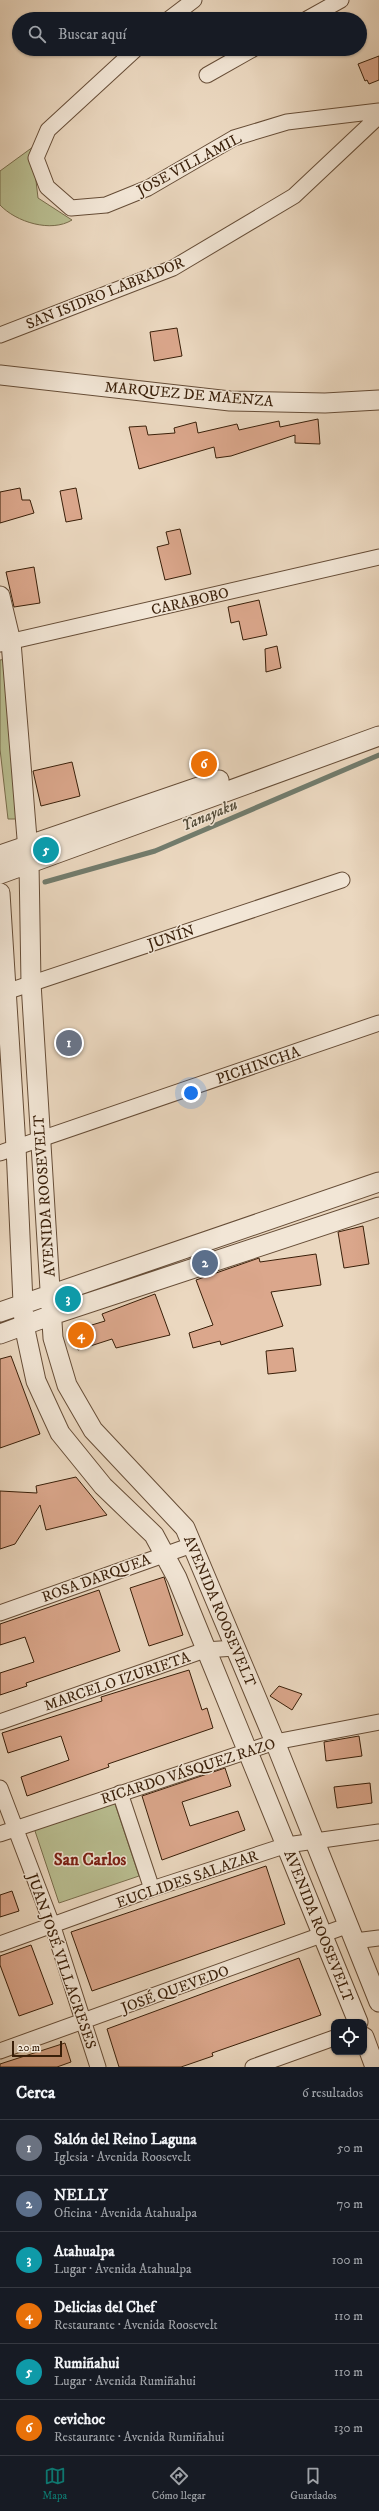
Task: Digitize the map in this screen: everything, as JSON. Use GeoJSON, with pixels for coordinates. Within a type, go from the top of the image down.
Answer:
{"type":"FeatureCollection","features":[{"type":"Feature","properties":{"kind":"street"},"geometry":{"type":"LineString","coordinates":[[178,12],[194,0]]}},
{"type":"Feature","properties":{"kind":"street"},"geometry":{"type":"LineString","coordinates":[[320,12],[341,0]]}},
{"type":"Feature","properties":{"kind":"street","name":"JOSE VILLAMIL"},"geometry":{"type":"LineString","coordinates":[[128,56],[48,130],[36,158],[47,187],[71,208],[106,205],[148,188],[234,138],[287,122],[379,111]]}},
{"type":"Feature","properties":{"kind":"street"},"geometry":{"type":"LineString","coordinates":[[207,74],[240,56]]}},
{"type":"Feature","properties":{"kind":"street","name":"SAN ISIDRO LABRADOR"},"geometry":{"type":"LineString","coordinates":[[0,335],[173,268],[294,196],[379,116]]}},
{"type":"Feature","properties":{"kind":"street","name":"MARQUEZ DE MAENZA"},"geometry":{"type":"LineString","coordinates":[[0,375],[230,401],[325,403],[379,400]]}},
{"type":"Feature","properties":{"kind":"street","name":"CARABOBO"},"geometry":{"type":"LineString","coordinates":[[6,643],[379,558]]}},
{"type":"Feature","properties":{"kind":"street","name":"AVENIDA ROOSEVELT"},"geometry":{"type":"LineString","coordinates":[[0,596],[28,854],[31,983],[53,1338],[66,1385],[93,1430],[185,1528],[275,1742],[379,2002]]}},
{"type":"Feature","properties":{"kind":"street"},"geometry":{"type":"LineString","coordinates":[[287,764],[379,724]]}},
{"type":"Feature","properties":{"kind":"street"},"geometry":{"type":"LineString","coordinates":[[0,874],[28,854],[287,764],[379,736]]}},
{"type":"Feature","properties":{"kind":"street"},"geometry":{"type":"LineString","coordinates":[[0,855],[28,854]]}},
{"type":"Feature","properties":{"kind":"street","name":"JUNÍN"},"geometry":{"type":"LineString","coordinates":[[4,993],[342,880]]}},
{"type":"Feature","properties":{"kind":"street","name":"AVENIDA ROOSEVELT"},"geometry":{"type":"LineString","coordinates":[[0,893],[2,918],[8,1150],[24,1325],[36,1381],[60,1433],[102,1486],[154,1535],[177,1578],[205,1650],[324,1934],[357,2019]]}},
{"type":"Feature","properties":{"kind":"street"},"geometry":{"type":"LineString","coordinates":[[2,918],[30,913]]}},
{"type":"Feature","properties":{"kind":"street","name":"PICHINCHA"},"geometry":{"type":"LineString","coordinates":[[8,1150],[379,1023]]}},
{"type":"Feature","properties":{"kind":"street"},"geometry":{"type":"LineString","coordinates":[[0,1312],[379,1182]]}},
{"type":"Feature","properties":{"kind":"street"},"geometry":{"type":"LineString","coordinates":[[0,1334],[52,1315],[379,1207]]}},
{"type":"Feature","properties":{"kind":"street","name":"ROSA DARQUEA"},"geometry":{"type":"LineString","coordinates":[[0,1613],[192,1545]]}},
{"type":"Feature","properties":{"kind":"street","name":"MARCELO IZURIETA"},"geometry":{"type":"LineString","coordinates":[[0,1722],[205,1650],[235,1648]]}},
{"type":"Feature","properties":{"kind":"street","name":"RICARDO VÁSQUEZ RAZO"},"geometry":{"type":"LineString","coordinates":[[0,1834],[275,1742],[379,1722]]}},
{"type":"Feature","properties":{"kind":"street","name":"JUAN JOSÉ VILLACRESES"},"geometry":{"type":"LineString","coordinates":[[0,1788],[53,1927],[82,2022],[98,2067]]}},
{"type":"Feature","properties":{"kind":"street"},"geometry":{"type":"LineString","coordinates":[[120,1793],[152,1889]]}},
{"type":"Feature","properties":{"kind":"street","name":"EUCLIDES SALAZAR"},"geometry":{"type":"LineString","coordinates":[[0,1944],[53,1927],[152,1889],[286,1845],[379,1832]]}},
{"type":"Feature","properties":{"kind":"street","name":"JOSÉ QUEVEDO"},"geometry":{"type":"LineString","coordinates":[[0,2051],[324,1934],[352,1933],[379,1938]]}},
{"type":"Feature","properties":{"kind":"street"},"geometry":{"type":"LineString","coordinates":[[253,2067],[331,2039]]}},
{"type":"Feature","properties":{"kind":"street"},"geometry":{"type":"LineString","coordinates":[[367,2044],[376,2067]]}},
{"type":"Feature","properties":{"kind":"green space"},"geometry":{"type":"Polygon","coordinates":[[[37,144],[35,172],[38,198],[72,220],[64,224],[54,226],[34,224],[15,216],[0,205],[0,171],[37,144]]]}},
{"type":"Feature","properties":{"kind":"green space"},"geometry":{"type":"Polygon","coordinates":[[[6,659],[19,819],[8,819],[0,749],[0,660],[6,659]]]}},
{"type":"Feature","properties":{"kind":"green space"},"geometry":{"type":"Polygon","coordinates":[[[114,1801],[139,1876],[59,1903],[34,1828],[114,1801]]]}},
{"type":"Feature","properties":{"kind":"building"},"geometry":{"type":"Polygon","coordinates":[[[379,56],[379,80],[369,84],[367,80],[365,81],[358,64],[379,56]]]}},
{"type":"Feature","properties":{"kind":"building"},"geometry":{"type":"Polygon","coordinates":[[[177,328],[182,356],[154,361],[150,332],[177,328]]]}},
{"type":"Feature","properties":{"kind":"building"},"geometry":{"type":"Polygon","coordinates":[[[318,419],[320,444],[295,443],[295,435],[231,456],[216,458],[214,447],[139,469],[129,427],[146,426],[148,435],[175,433],[174,428],[196,422],[198,433],[237,424],[239,430],[279,421],[280,427],[318,419]]]}},
{"type":"Feature","properties":{"kind":"building"},"geometry":{"type":"Polygon","coordinates":[[[20,488],[22,500],[30,500],[34,513],[0,523],[0,492],[20,488]]]}},
{"type":"Feature","properties":{"kind":"building"},"geometry":{"type":"Polygon","coordinates":[[[76,488],[82,519],[66,522],[60,491],[76,488]]]}},
{"type":"Feature","properties":{"kind":"building"},"geometry":{"type":"Polygon","coordinates":[[[180,529],[191,574],[165,580],[157,547],[169,544],[166,532],[180,529]]]}},
{"type":"Feature","properties":{"kind":"building"},"geometry":{"type":"Polygon","coordinates":[[[34,567],[40,603],[14,607],[6,572],[34,567]]]}},
{"type":"Feature","properties":{"kind":"building"},"geometry":{"type":"Polygon","coordinates":[[[259,600],[267,635],[243,640],[239,621],[231,623],[228,607],[259,600]]]}},
{"type":"Feature","properties":{"kind":"building"},"geometry":{"type":"Polygon","coordinates":[[[277,646],[281,668],[266,672],[265,649],[277,646]]]}},
{"type":"Feature","properties":{"kind":"building"},"geometry":{"type":"Polygon","coordinates":[[[72,762],[80,796],[41,806],[33,771],[72,762]]]}},
{"type":"Feature","properties":{"kind":"building"},"geometry":{"type":"Polygon","coordinates":[[[363,1226],[369,1264],[344,1268],[338,1232],[363,1226]]]}},
{"type":"Feature","properties":{"kind":"building"},"geometry":{"type":"Polygon","coordinates":[[[316,1254],[321,1285],[271,1292],[283,1326],[221,1345],[220,1341],[193,1348],[189,1333],[213,1325],[196,1280],[259,1258],[260,1262],[316,1254]]]}},
{"type":"Feature","properties":{"kind":"building"},"geometry":{"type":"Polygon","coordinates":[[[155,1294],[170,1335],[116,1348],[112,1339],[78,1350],[72,1331],[105,1321],[102,1314],[155,1294]]]}},
{"type":"Feature","properties":{"kind":"building"},"geometry":{"type":"Polygon","coordinates":[[[293,1348],[296,1371],[268,1374],[266,1351],[293,1348]]]}},
{"type":"Feature","properties":{"kind":"building"},"geometry":{"type":"Polygon","coordinates":[[[11,1356],[40,1434],[0,1448],[0,1359],[11,1356]]]}},
{"type":"Feature","properties":{"kind":"building"},"geometry":{"type":"Polygon","coordinates":[[[76,1477],[107,1515],[46,1530],[40,1505],[15,1544],[0,1549],[0,1491],[37,1493],[36,1486],[76,1477]]]}},
{"type":"Feature","properties":{"kind":"building"},"geometry":{"type":"Polygon","coordinates":[[[164,1577],[183,1635],[149,1646],[130,1588],[164,1577]]]}},
{"type":"Feature","properties":{"kind":"building"},"geometry":{"type":"Polygon","coordinates":[[[99,1590],[120,1651],[26,1683],[27,1686],[0,1695],[0,1673],[34,1662],[25,1637],[0,1645],[0,1624],[99,1590]]]}},
{"type":"Feature","properties":{"kind":"building"},"geometry":{"type":"Polygon","coordinates":[[[189,1670],[202,1710],[207,1708],[213,1728],[108,1764],[109,1767],[27,1796],[21,1777],[69,1760],[61,1736],[8,1753],[2,1733],[102,1701],[101,1697],[189,1670]]]}},
{"type":"Feature","properties":{"kind":"building"},"geometry":{"type":"Polygon","coordinates":[[[279,1686],[302,1694],[292,1710],[270,1696],[279,1686]]]}},
{"type":"Feature","properties":{"kind":"building"},"geometry":{"type":"Polygon","coordinates":[[[359,1736],[362,1756],[326,1761],[324,1742],[359,1736]]]}},
{"type":"Feature","properties":{"kind":"building"},"geometry":{"type":"Polygon","coordinates":[[[225,1768],[231,1786],[182,1802],[190,1826],[238,1811],[245,1830],[162,1860],[142,1796],[225,1768]]]}},
{"type":"Feature","properties":{"kind":"building"},"geometry":{"type":"Polygon","coordinates":[[[370,1783],[372,1803],[337,1808],[334,1787],[370,1783]]]}},
{"type":"Feature","properties":{"kind":"building"},"geometry":{"type":"Polygon","coordinates":[[[266,1866],[285,1924],[92,1991],[71,1932],[266,1866]]]}},
{"type":"Feature","properties":{"kind":"building"},"geometry":{"type":"Polygon","coordinates":[[[12,1891],[19,1911],[0,1917],[0,1895],[12,1891]]]}},
{"type":"Feature","properties":{"kind":"building"},"geometry":{"type":"Polygon","coordinates":[[[31,1945],[53,2004],[19,2016],[0,1965],[0,1956],[31,1945]]]}},
{"type":"Feature","properties":{"kind":"building"},"geometry":{"type":"Polygon","coordinates":[[[299,1958],[321,2015],[212,2053],[213,2056],[181,2067],[119,2067],[107,2029],[299,1958]]]}},
{"type":"Feature","properties":{"kind":"building"},"geometry":{"type":"Polygon","coordinates":[[[65,2043],[71,2062],[57,2067],[0,2067],[0,2064],[65,2043]]]}},
{"type":"Feature","properties":{"kind":"waterway","name":"Yanayaku"},"geometry":{"type":"LineString","coordinates":[[45,882],[155,851],[379,755]]}},
{"type":"Feature","properties":{"kind":"place","name":"cevichoc"},"geometry":{"type":"Point","coordinates":[204,764]}},
{"type":"Feature","properties":{"kind":"place","name":"Rumiñahui"},"geometry":{"type":"Point","coordinates":[46,850]}},
{"type":"Feature","properties":{"kind":"place","name":"Salón del Reino Laguna"},"geometry":{"type":"Point","coordinates":[69,1043]}},
{"type":"Feature","properties":{"kind":"place","name":"NELLY"},"geometry":{"type":"Point","coordinates":[205,1263]}},
{"type":"Feature","properties":{"kind":"place","name":"Atahualpa"},"geometry":{"type":"Point","coordinates":[68,1299]}},
{"type":"Feature","properties":{"kind":"place","name":"Delicias del Chef"},"geometry":{"type":"Point","coordinates":[81,1335]}},
{"type":"Feature","properties":{"kind":"district","name":"San Carlos"},"geometry":{"type":"Point","coordinates":[90,1859]}}]}
